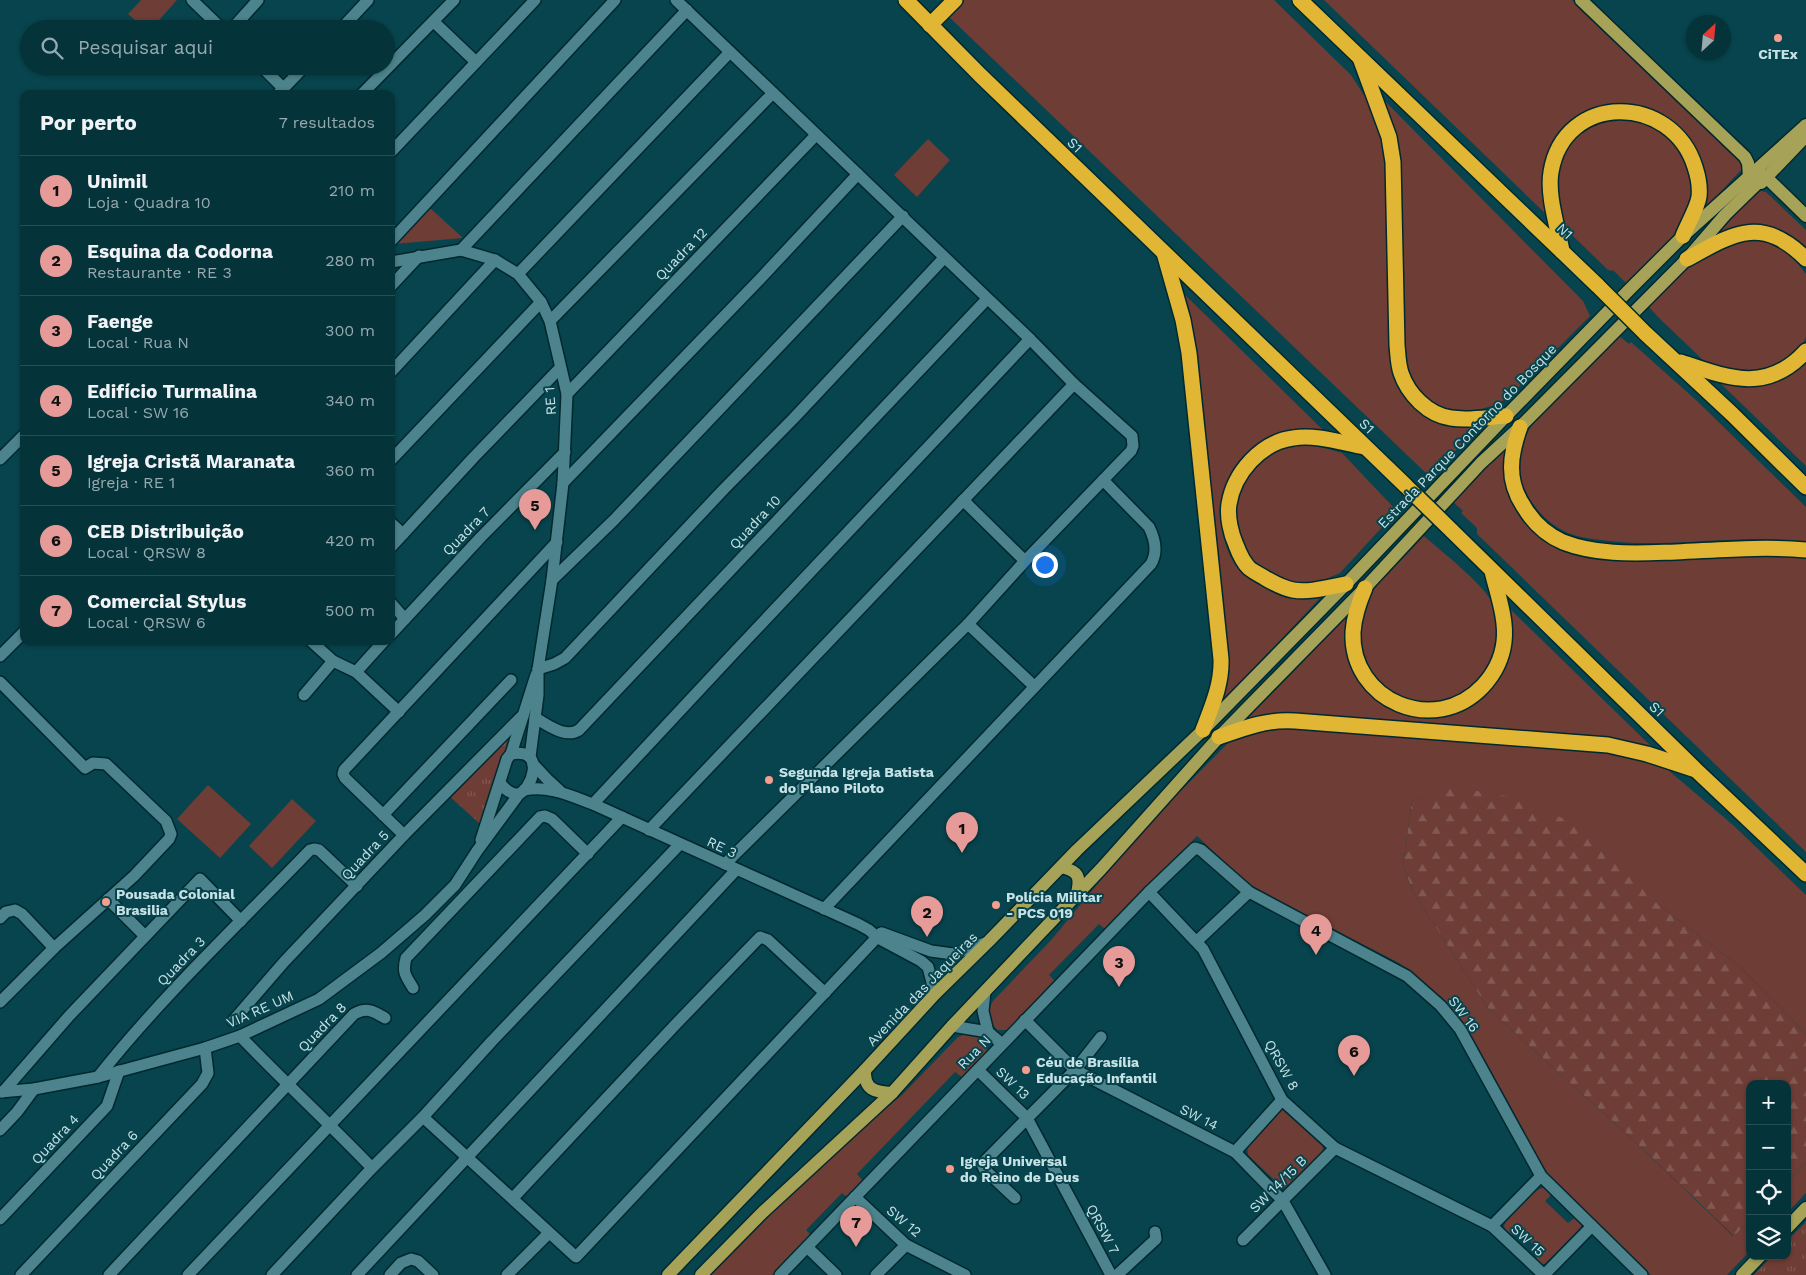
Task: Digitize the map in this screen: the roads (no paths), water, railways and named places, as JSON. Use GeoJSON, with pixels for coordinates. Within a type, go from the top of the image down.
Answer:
{"type":"FeatureCollection","features":[{"type":"Feature","properties":{"kind":"highway","name":"S1"},"geometry":{"type":"LineString","coordinates":[[906,0],[930,26],[1406,486],[1696,770],[1806,874]]}},
{"type":"Feature","properties":{"kind":"highway"},"geometry":{"type":"LineString","coordinates":[[930,26],[955,0]]}},
{"type":"Feature","properties":{"kind":"highway","name":"N1"},"geometry":{"type":"LineString","coordinates":[[1300,0],[1806,487]]}},
{"type":"Feature","properties":{"kind":"highway"},"geometry":{"type":"LineString","coordinates":[[1360,58],[1389,137],[1393,162],[1397,345],[1402,374],[1406,384],[1415,397],[1437,414],[1449,418],[1506,416]]}},
{"type":"Feature","properties":{"kind":"highway"},"geometry":{"type":"LineString","coordinates":[[1562,251],[1550,185],[1551,173],[1558,150],[1567,136],[1586,121],[1600,114],[1615,111],[1639,113],[1659,122],[1678,136],[1686,147],[1697,175],[1699,197],[1682,236]]}},
{"type":"Feature","properties":{"kind":"highway"},"geometry":{"type":"LineString","coordinates":[[1687,259],[1734,235],[1759,232],[1782,239],[1806,259]]}},
{"type":"Feature","properties":{"kind":"highway"},"geometry":{"type":"LineString","coordinates":[[1164,253],[1172,287],[1183,320],[1189,353],[1221,659],[1222,674],[1204,730]]}},
{"type":"Feature","properties":{"kind":"highway"},"geometry":{"type":"LineString","coordinates":[[1675,360],[1726,377],[1749,379],[1772,375],[1793,363],[1806,351]]}},
{"type":"Feature","properties":{"kind":"highway"},"geometry":{"type":"LineString","coordinates":[[1520,427],[1512,450],[1512,477],[1515,490],[1521,503],[1539,526],[1562,541],[1586,548],[1634,553],[1772,548],[1806,550]]}},
{"type":"Feature","properties":{"kind":"highway"},"geometry":{"type":"LineString","coordinates":[[1346,584],[1320,589],[1295,590],[1279,586],[1249,568],[1231,536],[1229,505],[1235,485],[1245,468],[1260,452],[1275,443],[1293,438],[1314,438],[1365,447]]}},
{"type":"Feature","properties":{"kind":"highway"},"geometry":{"type":"LineString","coordinates":[[1365,588],[1355,614],[1353,633],[1356,657],[1366,679],[1385,697],[1404,707],[1445,710],[1462,703],[1476,693],[1492,676],[1500,659],[1504,642],[1504,624],[1492,571]]}},
{"type":"Feature","properties":{"kind":"highway"},"geometry":{"type":"LineString","coordinates":[[1218,737],[1255,724],[1277,720],[1295,721],[1608,745],[1647,754],[1696,770]]}},
{"type":"Feature","properties":{"kind":"main road"},"geometry":{"type":"LineString","coordinates":[[1581,0],[1745,157],[1748,163],[1806,216]]}},
{"type":"Feature","properties":{"kind":"main road"},"geometry":{"type":"LineString","coordinates":[[1760,174],[1806,125]]}},
{"type":"Feature","properties":{"kind":"main road"},"geometry":{"type":"LineString","coordinates":[[1760,174],[1806,136]]}},
{"type":"Feature","properties":{"kind":"main road","name":"Estrada Parque Contorno do Bosque"},"geometry":{"type":"LineString","coordinates":[[1218,737],[1365,588],[1481,463],[1520,427],[1687,259],[1760,174]]}},
{"type":"Feature","properties":{"kind":"main road","name":"Estrada Parque Contorno do Bosque"},"geometry":{"type":"LineString","coordinates":[[1204,730],[1682,236],[1760,174]]}},
{"type":"Feature","properties":{"kind":"main road","name":"Avenida das Jaqueiras"},"geometry":{"type":"LineString","coordinates":[[668,1275],[865,1070],[934,994],[1061,867],[1204,730]]}},
{"type":"Feature","properties":{"kind":"main road"},"geometry":{"type":"LineString","coordinates":[[701,1275],[762,1212],[892,1093],[952,1026],[1101,869],[1218,737]]}},
{"type":"Feature","properties":{"kind":"main road"},"geometry":{"type":"LineString","coordinates":[[1061,867],[1071,869],[1076,874],[1080,881],[1077,893]]}},
{"type":"Feature","properties":{"kind":"main road"},"geometry":{"type":"LineString","coordinates":[[865,1070],[864,1079],[868,1086],[878,1092],[892,1093]]}},
{"type":"Feature","properties":{"kind":"main road"},"geometry":{"type":"LineString","coordinates":[[1791,1224],[1806,1208]]}},
{"type":"Feature","properties":{"kind":"main road"},"geometry":{"type":"LineString","coordinates":[[1742,1275],[1756,1260]]}},
{"type":"Feature","properties":{"kind":"street"},"geometry":{"type":"LineString","coordinates":[[192,0],[213,20]]}},
{"type":"Feature","properties":{"kind":"street"},"geometry":{"type":"LineString","coordinates":[[240,20],[258,0]]}},
{"type":"Feature","properties":{"kind":"street"},"geometry":{"type":"LineString","coordinates":[[349,20],[368,0]]}},
{"type":"Feature","properties":{"kind":"street"},"geometry":{"type":"LineString","coordinates":[[395,61],[454,0]]}},
{"type":"Feature","properties":{"kind":"street"},"geometry":{"type":"LineString","coordinates":[[395,148],[535,0]]}},
{"type":"Feature","properties":{"kind":"street"},"geometry":{"type":"LineString","coordinates":[[395,237],[615,0]]}},
{"type":"Feature","properties":{"kind":"street"},"geometry":{"type":"LineString","coordinates":[[357,1275],[562,1054],[631,983],[731,867],[968,624],[1025,561],[1131,452],[1134,440],[1132,436],[1074,384],[1030,339],[676,0]]}},
{"type":"Feature","properties":{"kind":"street"},"geometry":{"type":"LineString","coordinates":[[461,250],[687,10]]}},
{"type":"Feature","properties":{"kind":"street"},"geometry":{"type":"LineString","coordinates":[[434,22],[476,62]]}},
{"type":"Feature","properties":{"kind":"street"},"geometry":{"type":"LineString","coordinates":[[518,274],[730,52]]}},
{"type":"Feature","properties":{"kind":"street"},"geometry":{"type":"LineString","coordinates":[[268,75],[280,90]]}},
{"type":"Feature","properties":{"kind":"street"},"geometry":{"type":"LineString","coordinates":[[282,90],[296,75]]}},
{"type":"Feature","properties":{"kind":"street"},"geometry":{"type":"LineString","coordinates":[[366,90],[381,75]]}},
{"type":"Feature","properties":{"kind":"street"},"geometry":{"type":"LineString","coordinates":[[550,322],[773,93]]}},
{"type":"Feature","properties":{"kind":"street","name":"Quadra 12"},"geometry":{"type":"LineString","coordinates":[[567,394],[816,135]]}},
{"type":"Feature","properties":{"kind":"street"},"geometry":{"type":"LineString","coordinates":[[563,483],[761,278],[858,174]]}},
{"type":"Feature","properties":{"kind":"street"},"geometry":{"type":"LineString","coordinates":[[552,580],[614,520],[902,216]]}},
{"type":"Feature","properties":{"kind":"street","name":"RE 1"},"geometry":{"type":"LineString","coordinates":[[395,261],[461,250],[494,260],[518,274],[541,302],[550,322],[567,394],[563,483],[552,580],[538,669],[538,695],[511,754]]}},
{"type":"Feature","properties":{"kind":"street"},"geometry":{"type":"LineString","coordinates":[[395,282],[419,256]]}},
{"type":"Feature","properties":{"kind":"street"},"geometry":{"type":"LineString","coordinates":[[538,669],[565,658],[944,258]]}},
{"type":"Feature","properties":{"kind":"street"},"geometry":{"type":"LineString","coordinates":[[395,368],[494,260]]}},
{"type":"Feature","properties":{"kind":"street","name":"Quadra 10"},"geometry":{"type":"LineString","coordinates":[[529,716],[561,732],[569,734],[579,730],[987,299]]}},
{"type":"Feature","properties":{"kind":"street"},"geometry":{"type":"LineString","coordinates":[[395,456],[541,302]]}},
{"type":"Feature","properties":{"kind":"street"},"geometry":{"type":"LineString","coordinates":[[593,804],[1030,339]]}},
{"type":"Feature","properties":{"kind":"street"},"geometry":{"type":"LineString","coordinates":[[395,543],[560,368]]}},
{"type":"Feature","properties":{"kind":"street"},"geometry":{"type":"LineString","coordinates":[[649,830],[1074,384]]}},
{"type":"Feature","properties":{"kind":"street"},"geometry":{"type":"LineString","coordinates":[[0,459],[20,438]]}},
{"type":"Feature","properties":{"kind":"street","name":"Quadra 7"},"geometry":{"type":"LineString","coordinates":[[395,630],[481,537],[565,452]]}},
{"type":"Feature","properties":{"kind":"street"},"geometry":{"type":"LineString","coordinates":[[824,909],[1154,560],[1154,540],[1148,527],[1104,480]]}},
{"type":"Feature","properties":{"kind":"street"},"geometry":{"type":"LineString","coordinates":[[963,500],[1025,561]]}},
{"type":"Feature","properties":{"kind":"street"},"geometry":{"type":"LineString","coordinates":[[395,527],[403,534]]}},
{"type":"Feature","properties":{"kind":"street"},"geometry":{"type":"LineString","coordinates":[[404,835],[345,778],[343,774],[346,768],[557,542]]}},
{"type":"Feature","properties":{"kind":"street"},"geometry":{"type":"LineString","coordinates":[[395,608],[405,619]]}},
{"type":"Feature","properties":{"kind":"street"},"geometry":{"type":"LineString","coordinates":[[968,624],[1034,686]]}},
{"type":"Feature","properties":{"kind":"street"},"geometry":{"type":"LineString","coordinates":[[0,656],[20,636]]}},
{"type":"Feature","properties":{"kind":"street"},"geometry":{"type":"LineString","coordinates":[[316,645],[334,661],[356,672],[398,712]]}},
{"type":"Feature","properties":{"kind":"street"},"geometry":{"type":"LineString","coordinates":[[356,672],[380,645]]}},
{"type":"Feature","properties":{"kind":"street"},"geometry":{"type":"LineString","coordinates":[[304,695],[334,661]]}},
{"type":"Feature","properties":{"kind":"street"},"geometry":{"type":"LineString","coordinates":[[382,815],[511,680]]}},
{"type":"Feature","properties":{"kind":"street"},"geometry":{"type":"LineString","coordinates":[[0,682],[85,768],[93,763],[106,764],[166,821],[172,834],[134,876],[54,948],[0,1002]]}},
{"type":"Feature","properties":{"kind":"street","name":"RE 1"},"geometry":{"type":"LineString","coordinates":[[529,716],[532,760]]}},
{"type":"Feature","properties":{"kind":"street","name":"Quadra 5"},"geometry":{"type":"LineString","coordinates":[[233,1021],[284,962],[404,835],[529,716]]}},
{"type":"Feature","properties":{"kind":"street"},"geometry":{"type":"LineString","coordinates":[[523,753],[532,760],[533,772],[522,792],[510,792],[500,783],[503,768],[511,754],[523,753]]}},
{"type":"Feature","properties":{"kind":"street","name":"RE 3"},"geometry":{"type":"LineString","coordinates":[[532,760],[547,779],[561,792]]}},
{"type":"Feature","properties":{"kind":"street","name":"VIA RE UM"},"geometry":{"type":"LineString","coordinates":[[477,852],[500,783]]}},
{"type":"Feature","properties":{"kind":"street","name":"RE 3"},"geometry":{"type":"LineString","coordinates":[[522,792],[540,788],[561,792],[593,804],[876,934],[928,967],[934,984],[934,994]]}},
{"type":"Feature","properties":{"kind":"street","name":"VIA RE UM"},"geometry":{"type":"LineString","coordinates":[[2,1092],[34,1089],[98,1077],[205,1048],[240,1036],[319,999],[381,953],[425,915],[454,886],[522,792]]}},
{"type":"Feature","properties":{"kind":"street"},"geometry":{"type":"LineString","coordinates":[[413,988],[404,974],[403,967],[406,958],[540,817],[545,816],[552,819],[588,854]]}},
{"type":"Feature","properties":{"kind":"street"},"geometry":{"type":"LineString","coordinates":[[188,1275],[622,818]]}},
{"type":"Feature","properties":{"kind":"street"},"geometry":{"type":"LineString","coordinates":[[272,1275],[372,1168],[423,1118],[492,1041],[680,844]]}},
{"type":"Feature","properties":{"kind":"street","name":"Quadra 3"},"geometry":{"type":"LineString","coordinates":[[98,1077],[129,1038],[310,850],[314,848],[319,850],[357,886]]}},
{"type":"Feature","properties":{"kind":"street","name":"SW 16"},"geometry":{"type":"LineString","coordinates":[[1191,850],[1195,848],[1201,850],[1249,892],[1408,976],[1441,1006],[1460,1029],[1541,1176],[1642,1275]]}},
{"type":"Feature","properties":{"kind":"street","name":"Rua N"},"geometry":{"type":"LineString","coordinates":[[780,1275],[1191,850]]}},
{"type":"Feature","properties":{"kind":"street"},"geometry":{"type":"LineString","coordinates":[[2,1092],[70,1015],[200,879],[241,922]]}},
{"type":"Feature","properties":{"kind":"street","name":"QRSW 8"},"geometry":{"type":"LineString","coordinates":[[1149,892],[1197,941],[1207,956],[1282,1100],[1335,1148],[1492,1226]]}},
{"type":"Feature","properties":{"kind":"street"},"geometry":{"type":"LineString","coordinates":[[1197,941],[1249,892]]}},
{"type":"Feature","properties":{"kind":"street"},"geometry":{"type":"LineString","coordinates":[[108,899],[145,936]]}},
{"type":"Feature","properties":{"kind":"street"},"geometry":{"type":"LineString","coordinates":[[0,918],[6,912],[15,910],[22,914],[54,948]]}},
{"type":"Feature","properties":{"kind":"street"},"geometry":{"type":"LineString","coordinates":[[423,1118],[513,1198],[548,1234],[576,1257],[825,992],[876,934]]}},
{"type":"Feature","properties":{"kind":"street","name":"RE 3"},"geometry":{"type":"LineString","coordinates":[[876,934],[932,951],[953,954],[989,941]]}},
{"type":"Feature","properties":{"kind":"street"},"geometry":{"type":"LineString","coordinates":[[513,1198],[760,937],[768,940],[825,992]]}},
{"type":"Feature","properties":{"kind":"street"},"geometry":{"type":"LineString","coordinates":[[986,992],[983,1011],[988,1032]]}},
{"type":"Feature","properties":{"kind":"street","name":"Quadra 8"},"geometry":{"type":"LineString","coordinates":[[288,1085],[354,1014],[363,1009],[368,1009],[385,1018]]}},
{"type":"Feature","properties":{"kind":"street","name":"SW 14"},"geometry":{"type":"LineString","coordinates":[[1026,1020],[1075,1070],[1234,1152],[1283,1201],[1325,1275]]}},
{"type":"Feature","properties":{"kind":"street"},"geometry":{"type":"LineString","coordinates":[[952,1026],[988,1032],[1002,1044]]}},
{"type":"Feature","properties":{"kind":"street"},"geometry":{"type":"LineString","coordinates":[[240,1036],[372,1168]]}},
{"type":"Feature","properties":{"kind":"street"},"geometry":{"type":"LineString","coordinates":[[1015,1198],[984,1169],[982,1164],[1075,1070],[1101,1037]]}},
{"type":"Feature","properties":{"kind":"street","name":"Quadra 6"},"geometry":{"type":"LineString","coordinates":[[21,1275],[202,1084],[208,1072],[205,1048]]}},
{"type":"Feature","properties":{"kind":"street","name":"SW 13"},"geometry":{"type":"LineString","coordinates":[[978,1070],[1027,1118]]}},
{"type":"Feature","properties":{"kind":"street","name":"Quadra 4"},"geometry":{"type":"LineString","coordinates":[[0,1219],[107,1106],[119,1072]]}},
{"type":"Feature","properties":{"kind":"street"},"geometry":{"type":"LineString","coordinates":[[109,1275],[288,1085]]}},
{"type":"Feature","properties":{"kind":"street"},"geometry":{"type":"LineString","coordinates":[[0,1130],[17,1112],[34,1089]]}},
{"type":"Feature","properties":{"kind":"street"},"geometry":{"type":"LineString","coordinates":[[1234,1152],[1282,1100]]}},
{"type":"Feature","properties":{"kind":"street","name":"QRSW 7"},"geometry":{"type":"LineString","coordinates":[[1027,1118],[1111,1275]]}},
{"type":"Feature","properties":{"kind":"street","name":"SW 14/15 B"},"geometry":{"type":"LineString","coordinates":[[1242,1240],[1335,1148]]}},
{"type":"Feature","properties":{"kind":"street"},"geometry":{"type":"LineString","coordinates":[[1492,1226],[1541,1176]]}},
{"type":"Feature","properties":{"kind":"street","name":"SW 12"},"geometry":{"type":"LineString","coordinates":[[855,1197],[906,1245],[964,1275]]}},
{"type":"Feature","properties":{"kind":"street","name":"SW 15"},"geometry":{"type":"LineString","coordinates":[[1492,1226],[1544,1275]]}},
{"type":"Feature","properties":{"kind":"street"},"geometry":{"type":"LineString","coordinates":[[1544,1275],[1592,1226]]}},
{"type":"Feature","properties":{"kind":"street"},"geometry":{"type":"LineString","coordinates":[[1117,1275],[1156,1239],[1156,1232]]}},
{"type":"Feature","properties":{"kind":"street"},"geometry":{"type":"LineString","coordinates":[[507,1275],[548,1234]]}},
{"type":"Feature","properties":{"kind":"street"},"geometry":{"type":"LineString","coordinates":[[876,1275],[906,1245]]}},
{"type":"Feature","properties":{"kind":"street"},"geometry":{"type":"LineString","coordinates":[[807,1247],[836,1275]]}},
{"type":"Feature","properties":{"kind":"street"},"geometry":{"type":"LineString","coordinates":[[390,1275],[401,1263],[411,1259],[418,1261],[433,1275]]}},
{"type":"Feature","properties":{"kind":"place","name":"CiTEx"},"geometry":{"type":"Point","coordinates":[1778,38]}},
{"type":"Feature","properties":{"kind":"place","name":"Igreja Cristã Maranata"},"geometry":{"type":"Point","coordinates":[535,530]}},
{"type":"Feature","properties":{"kind":"place","name":"Segunda Igreja Batista do Plano Piloto"},"geometry":{"type":"Point","coordinates":[769,780]}},
{"type":"Feature","properties":{"kind":"place","name":"Unimil"},"geometry":{"type":"Point","coordinates":[962,853]}},
{"type":"Feature","properties":{"kind":"place","name":"Pousada Colonial Brasilia"},"geometry":{"type":"Point","coordinates":[106,902]}},
{"type":"Feature","properties":{"kind":"place","name":"Polícia Militar - PCS 019"},"geometry":{"type":"Point","coordinates":[996,905]}},
{"type":"Feature","properties":{"kind":"place","name":"Esquina da Codorna"},"geometry":{"type":"Point","coordinates":[927,937]}},
{"type":"Feature","properties":{"kind":"place","name":"Edifício Turmalina"},"geometry":{"type":"Point","coordinates":[1316,955]}},
{"type":"Feature","properties":{"kind":"place","name":"Faenge"},"geometry":{"type":"Point","coordinates":[1119,987]}},
{"type":"Feature","properties":{"kind":"place","name":"Céu de Brasília Educação Infantil"},"geometry":{"type":"Point","coordinates":[1026,1070]}},
{"type":"Feature","properties":{"kind":"place","name":"CEB Distribuição"},"geometry":{"type":"Point","coordinates":[1354,1076]}},
{"type":"Feature","properties":{"kind":"place","name":"Igreja Universal do Reino de Deus"},"geometry":{"type":"Point","coordinates":[950,1169]}},
{"type":"Feature","properties":{"kind":"place","name":"Comercial Stylus"},"geometry":{"type":"Point","coordinates":[856,1247]}}]}
